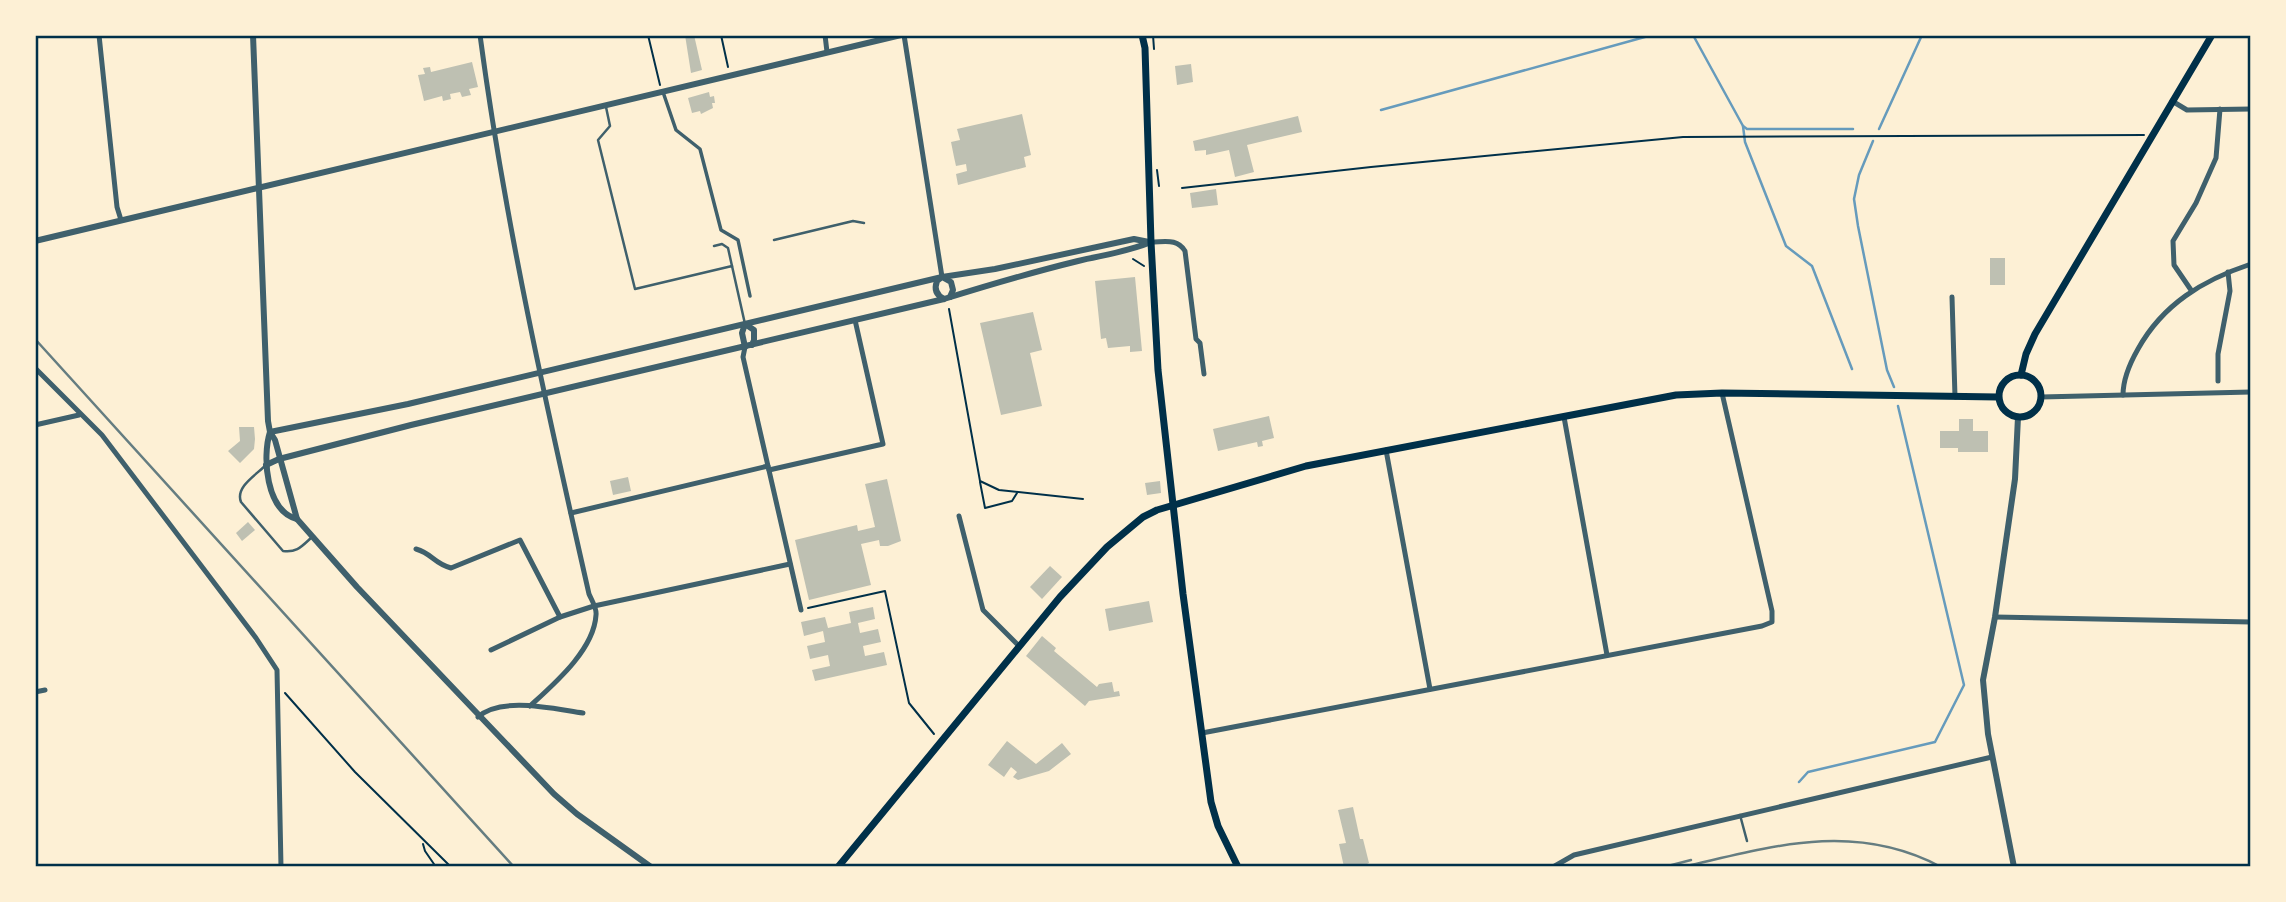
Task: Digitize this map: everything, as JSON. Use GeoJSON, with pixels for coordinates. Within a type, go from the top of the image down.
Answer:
{"type":"FeatureCollection","features":[{"type":"Feature","properties":{"kind":"main road"},"geometry":{"type":"LineString","coordinates":[[1142,35],[1145,48],[1157,358],[1172,505],[1211,802],[1218,827],[1238,867]]}},
{"type":"Feature","properties":{"kind":"main road"},"geometry":{"type":"LineString","coordinates":[[1145,48],[1148,35]]}},
{"type":"Feature","properties":{"kind":"main road"},"geometry":{"type":"LineString","coordinates":[[2021,374],[2030,343],[2212,35]]}},
{"type":"Feature","properties":{"kind":"main road"},"geometry":{"type":"LineString","coordinates":[[2021,374],[2038,384],[2041,397],[2031,414],[2018,417],[2012,416],[2003,408],[1998,397],[2005,381],[2021,374]]}},
{"type":"Feature","properties":{"kind":"main road"},"geometry":{"type":"LineString","coordinates":[[838,867],[1060,597],[1107,547],[1143,517],[1172,505],[1306,466],[1676,395],[1722,393],[1998,397]]}},
{"type":"Feature","properties":{"kind":"street"},"geometry":{"type":"LineString","coordinates":[[99,35],[117,207],[121,220]]}},
{"type":"Feature","properties":{"kind":"street"},"geometry":{"type":"LineString","coordinates":[[253,35],[270,432],[266,465],[273,496],[290,517],[297,519]]}},
{"type":"Feature","properties":{"kind":"street"},"geometry":{"type":"LineString","coordinates":[[480,35],[493,131],[545,394],[589,594],[597,614],[586,646],[530,706]]}},
{"type":"Feature","properties":{"kind":"street"},"geometry":{"type":"LineString","coordinates":[[825,35],[827,52]]}},
{"type":"Feature","properties":{"kind":"street"},"geometry":{"type":"LineString","coordinates":[[35,241],[902,35],[942,277]]}},
{"type":"Feature","properties":{"kind":"street"},"geometry":{"type":"LineString","coordinates":[[663,90],[676,130],[700,149],[721,230],[738,240],[751,296]]}},
{"type":"Feature","properties":{"kind":"street"},"geometry":{"type":"LineString","coordinates":[[2172,101],[2187,110],[2251,109]]}},
{"type":"Feature","properties":{"kind":"street"},"geometry":{"type":"LineString","coordinates":[[2191,290],[2174,265],[2173,241],[2196,203],[2216,158],[2220,109]]}},
{"type":"Feature","properties":{"kind":"street"},"geometry":{"type":"LineString","coordinates":[[270,432],[395,407],[942,277],[1029,262],[1134,239],[1151,242],[1176,241],[1185,251],[1196,339],[1200,343],[1205,374]]}},
{"type":"Feature","properties":{"kind":"street"},"geometry":{"type":"LineString","coordinates":[[266,465],[279,459],[411,425],[947,298],[998,281],[1132,250],[1151,242]]}},
{"type":"Feature","properties":{"kind":"street"},"geometry":{"type":"LineString","coordinates":[[2123,395],[2124,380],[2147,333],[2166,310],[2191,290],[2251,264]]}},
{"type":"Feature","properties":{"kind":"street"},"geometry":{"type":"LineString","coordinates":[[2218,381],[2218,354],[2230,291],[2228,272]]}},
{"type":"Feature","properties":{"kind":"street"},"geometry":{"type":"LineString","coordinates":[[942,277],[937,281],[936,289],[939,296],[947,298]]}},
{"type":"Feature","properties":{"kind":"street"},"geometry":{"type":"LineString","coordinates":[[942,277],[951,282],[953,289],[947,298]]}},
{"type":"Feature","properties":{"kind":"street"},"geometry":{"type":"LineString","coordinates":[[1952,297],[1955,397]]}},
{"type":"Feature","properties":{"kind":"street"},"geometry":{"type":"LineString","coordinates":[[571,513],[883,444],[855,320]]}},
{"type":"Feature","properties":{"kind":"street"},"geometry":{"type":"LineString","coordinates":[[745,324],[754,330],[754,340],[743,357],[801,610]]}},
{"type":"Feature","properties":{"kind":"street"},"geometry":{"type":"LineString","coordinates":[[745,324],[742,333],[748,346]]}},
{"type":"Feature","properties":{"kind":"street"},"geometry":{"type":"LineString","coordinates":[[35,368],[102,436],[256,638],[277,670],[282,867]]}},
{"type":"Feature","properties":{"kind":"street"},"geometry":{"type":"LineString","coordinates":[[2041,397],[2251,392]]}},
{"type":"Feature","properties":{"kind":"street"},"geometry":{"type":"LineString","coordinates":[[1202,733],[1772,622],[1772,611],[1722,393]]}},
{"type":"Feature","properties":{"kind":"street"},"geometry":{"type":"LineString","coordinates":[[35,425],[79,415]]}},
{"type":"Feature","properties":{"kind":"street"},"geometry":{"type":"LineString","coordinates":[[1564,417],[1608,655]]}},
{"type":"Feature","properties":{"kind":"street"},"geometry":{"type":"LineString","coordinates":[[2014,867],[1985,716],[1983,680],[1995,617],[2017,463],[2018,417]]}},
{"type":"Feature","properties":{"kind":"street"},"geometry":{"type":"LineString","coordinates":[[270,432],[275,440],[297,519],[312,537],[478,717],[554,794],[577,814],[651,867]]}},
{"type":"Feature","properties":{"kind":"street"},"geometry":{"type":"LineString","coordinates":[[1387,450],[1430,689]]}},
{"type":"Feature","properties":{"kind":"street"},"geometry":{"type":"LineString","coordinates":[[958,516],[983,610],[1019,646]]}},
{"type":"Feature","properties":{"kind":"street"},"geometry":{"type":"LineString","coordinates":[[416,549],[428,553],[439,565],[451,568],[520,540],[560,617]]}},
{"type":"Feature","properties":{"kind":"street"},"geometry":{"type":"LineString","coordinates":[[491,650],[560,617],[594,606],[790,564]]}},
{"type":"Feature","properties":{"kind":"street"},"geometry":{"type":"LineString","coordinates":[[1995,617],[2251,622]]}},
{"type":"Feature","properties":{"kind":"street"},"geometry":{"type":"LineString","coordinates":[[35,692],[45,690]]}},
{"type":"Feature","properties":{"kind":"street"},"geometry":{"type":"LineString","coordinates":[[478,717],[489,709],[520,705],[583,713]]}},
{"type":"Feature","properties":{"kind":"street"},"geometry":{"type":"LineString","coordinates":[[1553,867],[1574,855],[1992,757]]}},
{"type":"Feature","properties":{"kind":"lane"},"geometry":{"type":"LineString","coordinates":[[605,104],[610,126],[598,140],[635,289],[732,266]]}},
{"type":"Feature","properties":{"kind":"lane"},"geometry":{"type":"LineString","coordinates":[[774,240],[853,221],[864,223]]}},
{"type":"Feature","properties":{"kind":"lane"},"geometry":{"type":"LineString","coordinates":[[714,246],[722,244],[727,248],[745,324]]}},
{"type":"Feature","properties":{"kind":"lane"},"geometry":{"type":"LineString","coordinates":[[266,465],[240,491],[241,502],[283,551],[299,550],[312,537]]}},
{"type":"Feature","properties":{"kind":"lane"},"geometry":{"type":"LineString","coordinates":[[1740,815],[1747,841]]}},
{"type":"Feature","properties":{"kind":"path"},"geometry":{"type":"LineString","coordinates":[[648,35],[658,80],[663,90]]}},
{"type":"Feature","properties":{"kind":"path"},"geometry":{"type":"LineString","coordinates":[[721,35],[729,75]]}},
{"type":"Feature","properties":{"kind":"path"},"geometry":{"type":"LineString","coordinates":[[1182,188],[1683,136],[2151,137]]}},
{"type":"Feature","properties":{"kind":"path"},"geometry":{"type":"LineString","coordinates":[[949,309],[985,508],[1012,501],[1017,493]]}},
{"type":"Feature","properties":{"kind":"path"},"geometry":{"type":"LineString","coordinates":[[980,481],[999,490],[1083,499]]}},
{"type":"Feature","properties":{"kind":"path"},"geometry":{"type":"LineString","coordinates":[[801,610],[885,591],[909,703],[934,734]]}},
{"type":"Feature","properties":{"kind":"path"},"geometry":{"type":"LineString","coordinates":[[277,670],[286,696],[355,772],[451,867]]}},
{"type":"Feature","properties":{"kind":"path"},"geometry":{"type":"LineString","coordinates":[[423,841],[425,851],[436,867]]}},
{"type":"Feature","properties":{"kind":"building"},"geometry":{"type":"Polygon","coordinates":[[[685,35],[694,35],[702,70],[691,73],[685,35]]]}},
{"type":"Feature","properties":{"kind":"building"},"geometry":{"type":"Polygon","coordinates":[[[472,62],[478,87],[469,89],[471,95],[462,97],[460,92],[450,94],[451,99],[443,101],[442,96],[424,101],[418,75],[425,74],[423,68],[430,67],[431,72],[472,62]]]}},
{"type":"Feature","properties":{"kind":"building"},"geometry":{"type":"Polygon","coordinates":[[[1191,64],[1193,82],[1177,85],[1175,66],[1191,64]]]}},
{"type":"Feature","properties":{"kind":"building"},"geometry":{"type":"Polygon","coordinates":[[[709,92],[710,97],[714,96],[713,108],[701,114],[700,111],[692,113],[688,98],[709,92]]]}},
{"type":"Feature","properties":{"kind":"building"},"geometry":{"type":"Polygon","coordinates":[[[1022,114],[1031,155],[1024,157],[1026,167],[958,185],[956,174],[967,171],[966,164],[956,166],[951,142],[960,140],[957,129],[1022,114]]]}},
{"type":"Feature","properties":{"kind":"building"},"geometry":{"type":"Polygon","coordinates":[[[1298,116],[1302,132],[1247,145],[1254,172],[1235,177],[1229,150],[1206,155],[1206,150],[1195,151],[1193,141],[1298,116]]]}},
{"type":"Feature","properties":{"kind":"building"},"geometry":{"type":"Polygon","coordinates":[[[1216,189],[1218,205],[1192,208],[1190,193],[1216,189]]]}},
{"type":"Feature","properties":{"kind":"building"},"geometry":{"type":"Polygon","coordinates":[[[1990,258],[2005,258],[2005,285],[1990,285],[1990,258]]]}},
{"type":"Feature","properties":{"kind":"building"},"geometry":{"type":"Polygon","coordinates":[[[1135,277],[1142,351],[1130,352],[1130,346],[1108,348],[1106,338],[1101,339],[1095,281],[1135,277]]]}},
{"type":"Feature","properties":{"kind":"building"},"geometry":{"type":"Polygon","coordinates":[[[1033,312],[1042,350],[1030,353],[1042,406],[1001,415],[980,323],[1033,312]]]}},
{"type":"Feature","properties":{"kind":"building"},"geometry":{"type":"Polygon","coordinates":[[[1269,416],[1274,438],[1262,441],[1263,446],[1258,447],[1257,442],[1218,451],[1213,429],[1269,416]]]}},
{"type":"Feature","properties":{"kind":"building"},"geometry":{"type":"Polygon","coordinates":[[[1959,419],[1973,419],[1973,431],[1988,431],[1988,452],[1958,452],[1958,448],[1940,448],[1940,431],[1959,431],[1959,419]]]}},
{"type":"Feature","properties":{"kind":"building"},"geometry":{"type":"Polygon","coordinates":[[[239,427],[254,427],[255,439],[254,449],[240,463],[228,451],[240,441],[239,427]]]}},
{"type":"Feature","properties":{"kind":"building"},"geometry":{"type":"Polygon","coordinates":[[[628,477],[631,491],[613,495],[610,481],[628,477]]]}},
{"type":"Feature","properties":{"kind":"building"},"geometry":{"type":"Polygon","coordinates":[[[887,479],[901,541],[888,546],[880,546],[879,540],[861,544],[871,585],[809,600],[795,540],[857,525],[858,531],[875,527],[865,484],[887,479]]]}},
{"type":"Feature","properties":{"kind":"building"},"geometry":{"type":"Polygon","coordinates":[[[1160,481],[1161,493],[1147,495],[1145,483],[1160,481]]]}},
{"type":"Feature","properties":{"kind":"building"},"geometry":{"type":"Polygon","coordinates":[[[248,522],[255,530],[242,541],[236,533],[248,522]]]}},
{"type":"Feature","properties":{"kind":"building"},"geometry":{"type":"Polygon","coordinates":[[[1050,566],[1062,577],[1042,599],[1030,587],[1050,566]]]}},
{"type":"Feature","properties":{"kind":"building"},"geometry":{"type":"Polygon","coordinates":[[[1149,601],[1153,622],[1109,631],[1105,609],[1149,601]]]}},
{"type":"Feature","properties":{"kind":"building"},"geometry":{"type":"Polygon","coordinates":[[[873,607],[875,619],[858,623],[860,633],[878,629],[881,642],[863,646],[865,656],[884,652],[887,665],[815,681],[812,670],[830,666],[828,655],[810,659],[807,646],[825,642],[823,631],[804,636],[801,622],[825,617],[828,628],[851,623],[849,612],[873,607]]]}},
{"type":"Feature","properties":{"kind":"building"},"geometry":{"type":"Polygon","coordinates":[[[1042,636],[1056,648],[1054,651],[1097,687],[1099,684],[1112,682],[1114,692],[1119,691],[1120,696],[1089,701],[1085,706],[1026,656],[1042,636]]]}},
{"type":"Feature","properties":{"kind":"building"},"geometry":{"type":"Polygon","coordinates":[[[1007,741],[1036,764],[1062,743],[1071,754],[1049,771],[1018,780],[1013,777],[1017,772],[1011,767],[1004,777],[988,765],[1007,741]]]}},
{"type":"Feature","properties":{"kind":"building"},"geometry":{"type":"Polygon","coordinates":[[[1353,807],[1368,867],[1344,867],[1339,844],[1346,843],[1338,810],[1353,807]]]}},
{"type":"Feature","properties":{"kind":"waterway"},"geometry":{"type":"LineString","coordinates":[[1381,110],[1652,35]]}},
{"type":"Feature","properties":{"kind":"waterway"},"geometry":{"type":"LineString","coordinates":[[1693,35],[1747,129],[1853,129]]}},
{"type":"Feature","properties":{"kind":"waterway"},"geometry":{"type":"LineString","coordinates":[[1879,129],[1922,35]]}},
{"type":"Feature","properties":{"kind":"waterway"},"geometry":{"type":"LineString","coordinates":[[1743,126],[1745,142],[1786,246],[1812,266],[1852,369]]}},
{"type":"Feature","properties":{"kind":"waterway"},"geometry":{"type":"LineString","coordinates":[[1873,141],[1859,175],[1854,199],[1887,370],[1894,387]]}},
{"type":"Feature","properties":{"kind":"waterway"},"geometry":{"type":"LineString","coordinates":[[1799,782],[1808,772],[1935,742],[1964,685],[1898,406]]}},
{"type":"Feature","properties":{"kind":"railway"},"geometry":{"type":"LineString","coordinates":[[35,339],[514,867]]}},
{"type":"Feature","properties":{"kind":"railway"},"geometry":{"type":"LineString","coordinates":[[1683,867],[1781,846],[1845,841],[1909,853],[1941,867]]}},
{"type":"Feature","properties":{"kind":"railway"},"geometry":{"type":"LineString","coordinates":[[1664,867],[1691,860]]}}]}
